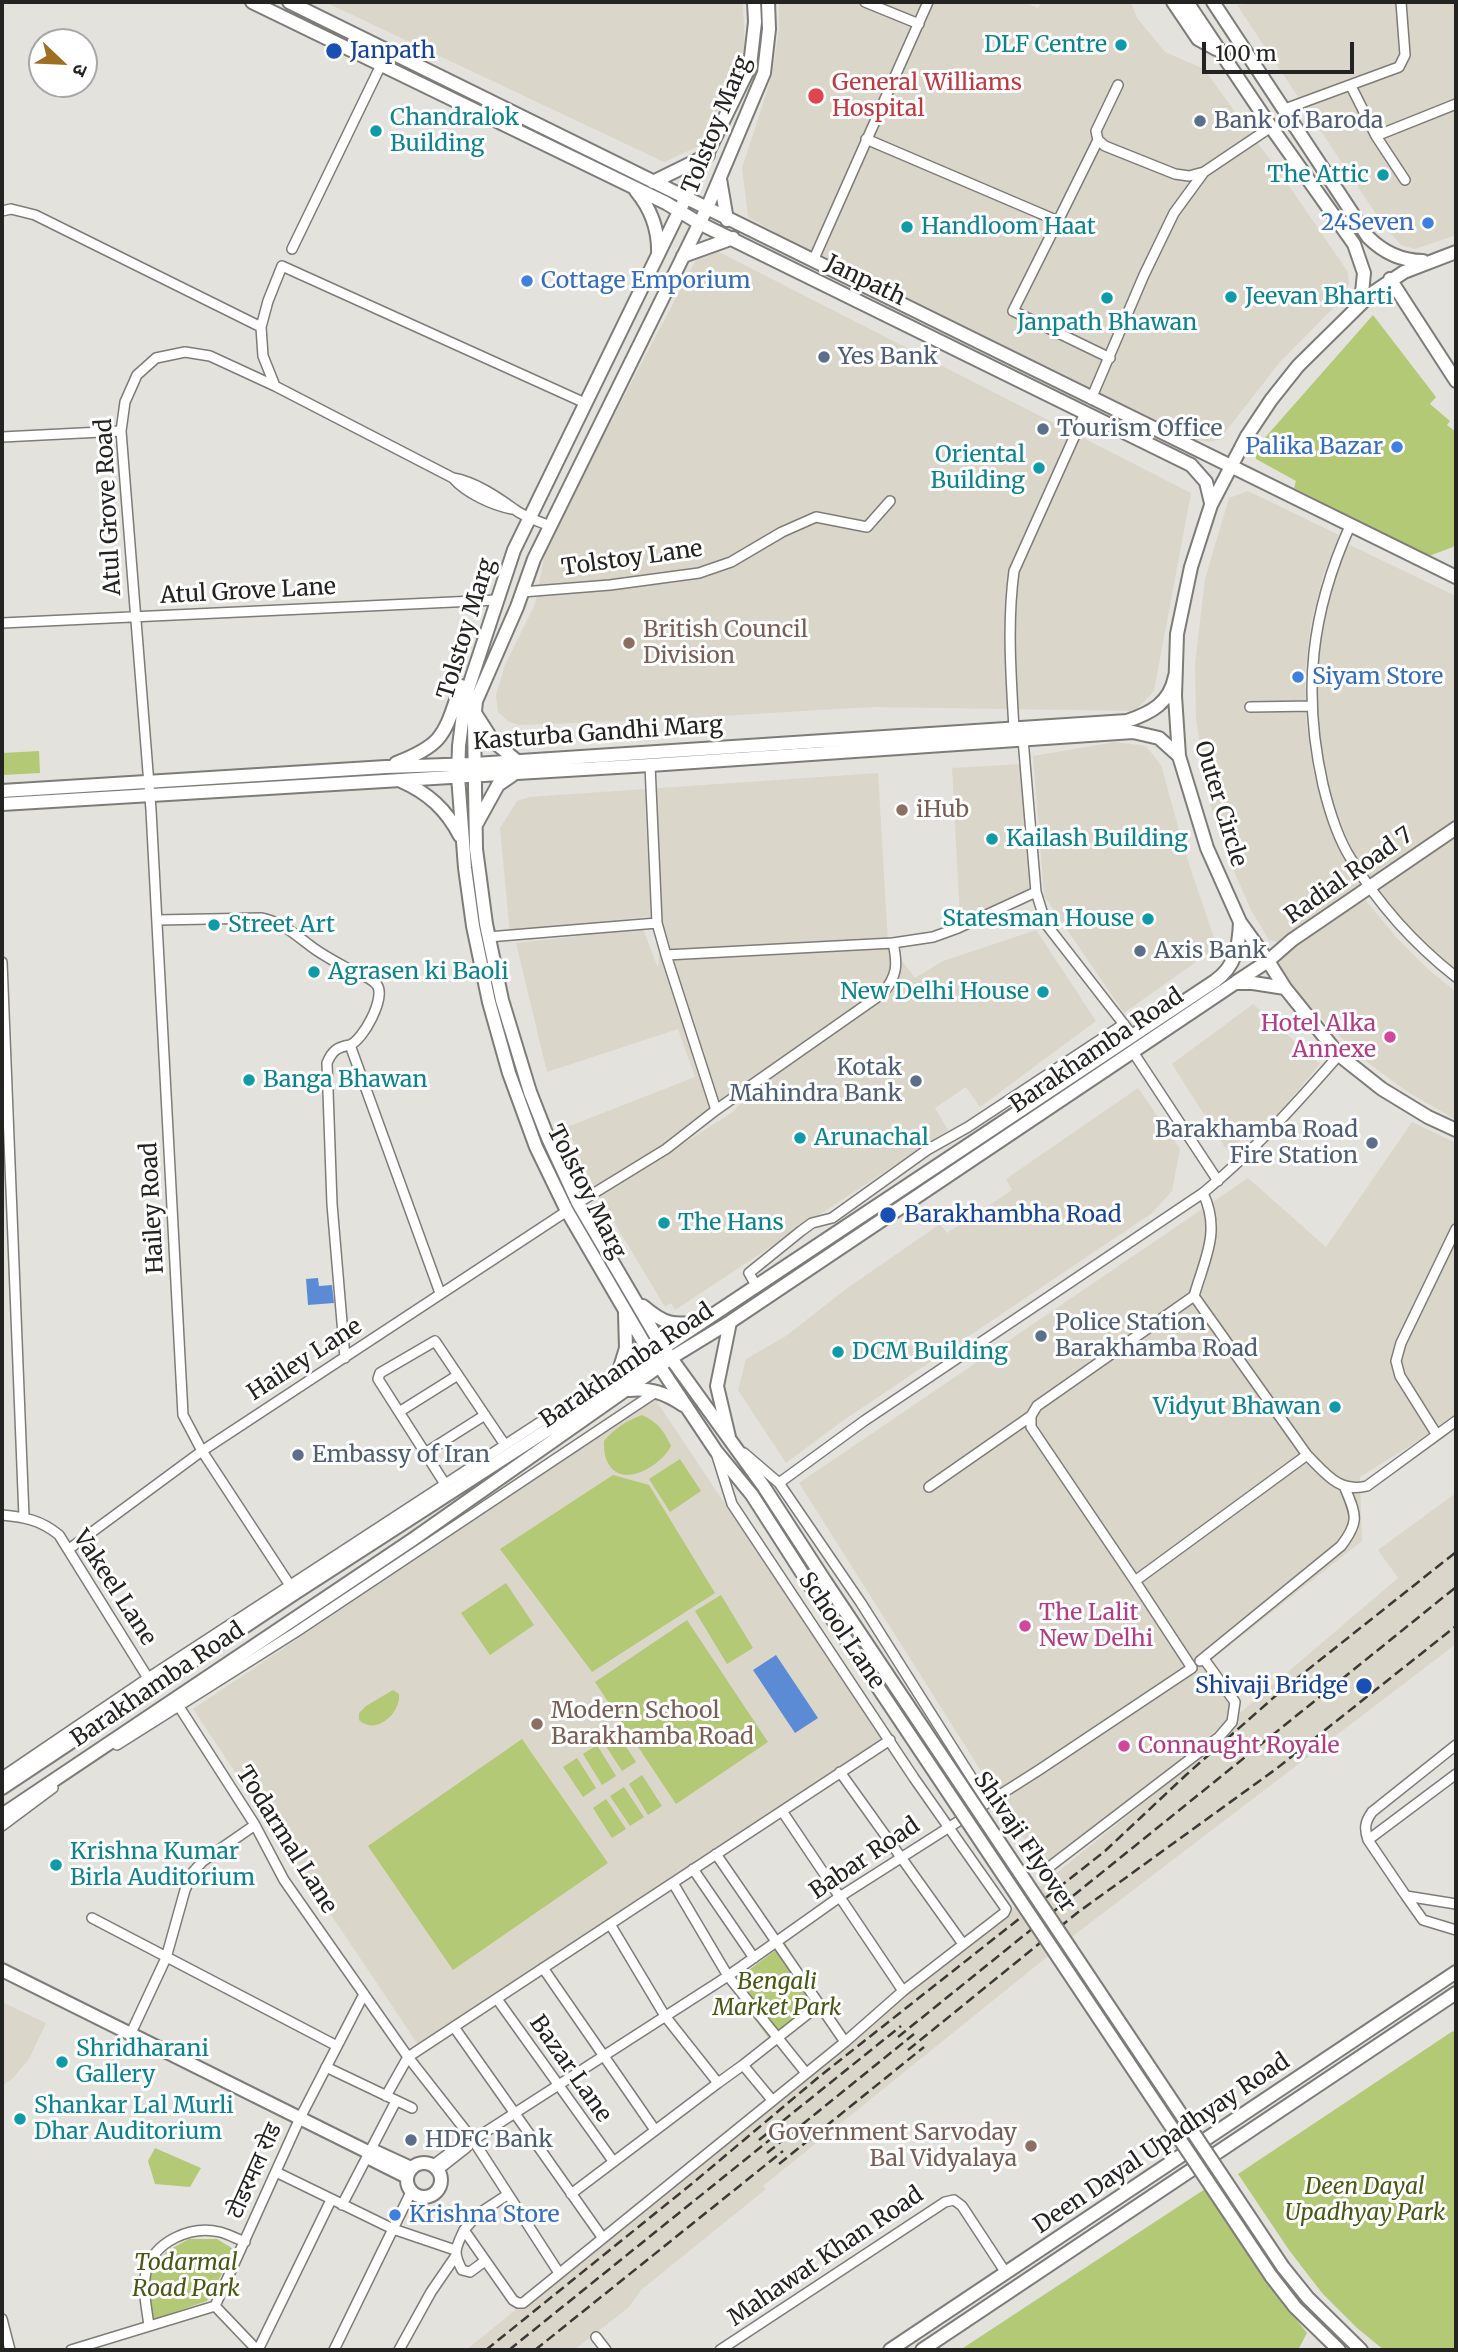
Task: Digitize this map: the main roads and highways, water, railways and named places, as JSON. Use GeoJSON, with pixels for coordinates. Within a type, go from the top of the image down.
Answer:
{"type":"FeatureCollection","features":[{"type":"Feature","properties":{"kind":"main road","name":"Janpath"},"geometry":{"type":"LineString","coordinates":[[252,2],[1191,465],[1206,482],[1211,505]]}},
{"type":"Feature","properties":{"kind":"main road","name":"Janpath"},"geometry":{"type":"LineString","coordinates":[[289,2],[1456,578]]}},
{"type":"Feature","properties":{"kind":"main road","name":"Tolstoy Marg"},"geometry":{"type":"LineString","coordinates":[[662,1357],[624,1307],[567,1211],[536,1147],[509,1073],[489,1002],[473,926],[458,770],[465,698],[514,550],[750,66],[755,22],[754,2]]}},
{"type":"Feature","properties":{"kind":"main road","name":"Tolstoy Marg"},"geometry":{"type":"LineString","coordinates":[[662,1357],[635,1299],[578,1203],[548,1138],[527,1082],[502,1000],[488,937],[476,849],[475,713],[476,701],[484,680],[534,559],[707,208],[764,73],[768,40],[768,2]]}},
{"type":"Feature","properties":{"kind":"main road"},"geometry":{"type":"LineString","coordinates":[[1173,2],[1198,39],[1219,51]]}},
{"type":"Feature","properties":{"kind":"main road"},"geometry":{"type":"LineString","coordinates":[[1187,2],[1356,247],[1362,263],[1364,283],[1354,311]]}},
{"type":"Feature","properties":{"kind":"main road"},"geometry":{"type":"LineString","coordinates":[[1213,2],[1368,237],[1394,256],[1414,261],[1434,260]]}},
{"type":"Feature","properties":{"kind":"main road"},"geometry":{"type":"LineString","coordinates":[[1224,18],[1226,2]]}},
{"type":"Feature","properties":{"kind":"main road"},"geometry":{"type":"LineString","coordinates":[[653,182],[708,155]]}},
{"type":"Feature","properties":{"kind":"main road"},"geometry":{"type":"LineString","coordinates":[[719,178],[727,220]]}},
{"type":"Feature","properties":{"kind":"main road"},"geometry":{"type":"LineString","coordinates":[[635,189],[647,206],[655,227],[657,258]]}},
{"type":"Feature","properties":{"kind":"main road"},"geometry":{"type":"LineString","coordinates":[[1356,247],[1368,237]]}},
{"type":"Feature","properties":{"kind":"main road"},"geometry":{"type":"LineString","coordinates":[[683,256],[733,238]]}},
{"type":"Feature","properties":{"kind":"main road","name":"Outer Circle"},"geometry":{"type":"LineString","coordinates":[[1456,252],[1390,279],[1371,294],[1298,366],[1271,400],[1229,467],[1211,505],[1185,592],[1177,634],[1175,676],[1179,757],[1207,848],[1240,922],[1285,988],[1339,1055],[1382,1089],[1428,1117],[1456,1130]]}},
{"type":"Feature","properties":{"kind":"main road"},"geometry":{"type":"LineString","coordinates":[[1390,279],[1456,382]]}},
{"type":"Feature","properties":{"kind":"main road"},"geometry":{"type":"LineString","coordinates":[[386,767],[422,753],[435,744],[445,731],[474,649],[488,622]]}},
{"type":"Feature","properties":{"kind":"main road","name":"Kasturba Gandhi Marg"},"geometry":{"type":"LineString","coordinates":[[516,767],[650,765],[1019,734],[1126,721],[1163,703],[1169,695],[1175,676]]}},
{"type":"Feature","properties":{"kind":"main road"},"geometry":{"type":"LineString","coordinates":[[475,713],[487,735],[516,767],[498,785],[476,825]]}},
{"type":"Feature","properties":{"kind":"main road","name":"Kasturba Gandhi Marg"},"geometry":{"type":"LineString","coordinates":[[2,791],[386,767],[475,770],[1019,734],[1140,732],[1159,738],[1179,757]]}},
{"type":"Feature","properties":{"kind":"main road","name":"Kasturba Gandhi Marg"},"geometry":{"type":"LineString","coordinates":[[2,804],[399,780],[458,770]]}},
{"type":"Feature","properties":{"kind":"main road"},"geometry":{"type":"LineString","coordinates":[[399,780],[419,789],[438,804],[453,821],[463,842]]}},
{"type":"Feature","properties":{"kind":"main road","name":"Radial Road 7"},"geometry":{"type":"LineString","coordinates":[[1236,983],[1293,940],[1456,828]]}},
{"type":"Feature","properties":{"kind":"main road","name":"Barakhamba Road"},"geometry":{"type":"LineString","coordinates":[[2,1815],[313,1614],[620,1389],[706,1321],[1227,972],[1234,962],[1240,922]]}},
{"type":"Feature","properties":{"kind":"main road"},"geometry":{"type":"LineString","coordinates":[[1236,983],[1285,988]]}},
{"type":"Feature","properties":{"kind":"main road","name":"Barakhamba Road"},"geometry":{"type":"LineString","coordinates":[[662,1357],[730,1322],[1236,983]]}},
{"type":"Feature","properties":{"kind":"main road"},"geometry":{"type":"LineString","coordinates":[[635,1299],[653,1315],[669,1323],[706,1321]]}},
{"type":"Feature","properties":{"kind":"main road"},"geometry":{"type":"LineString","coordinates":[[624,1307],[626,1335],[620,1389],[645,1388],[666,1393],[689,1409]]}},
{"type":"Feature","properties":{"kind":"main road"},"geometry":{"type":"LineString","coordinates":[[730,1322],[717,1386],[730,1440]]}},
{"type":"Feature","properties":{"kind":"main road","name":"Shivaji Flyover"},"geometry":{"type":"LineString","coordinates":[[662,1357],[689,1409],[716,1451],[751,1495],[1271,2276],[1296,2307],[1339,2350]]}},
{"type":"Feature","properties":{"kind":"main road","name":"Shivaji Flyover"},"geometry":{"type":"LineString","coordinates":[[662,1357],[730,1440],[764,1487],[1283,2267],[1308,2298],[1361,2350]]}},
{"type":"Feature","properties":{"kind":"main road","name":"Barakhamba Road"},"geometry":{"type":"LineString","coordinates":[[2,1788],[293,1589],[620,1389]]}},
{"type":"Feature","properties":{"kind":"main road"},"geometry":{"type":"LineString","coordinates":[[2,1970],[369,2152],[371,2159],[409,2173]]}},
{"type":"Feature","properties":{"kind":"main road","name":"Deen Dayal Upadhyay Road"},"geometry":{"type":"LineString","coordinates":[[890,2350],[1456,1972]]}},
{"type":"Feature","properties":{"kind":"main road","name":"Deen Dayal Upadhyay Road"},"geometry":{"type":"LineString","coordinates":[[922,2350],[1456,1993]]}},
{"type":"Feature","properties":{"kind":"main road"},"geometry":{"type":"LineString","coordinates":[[419,2164],[435,2168],[441,2181],[435,2193],[424,2197],[414,2194],[407,2183],[409,2173],[419,2164]]}},
{"type":"Feature","properties":{"kind":"water"},"geometry":{"type":"Polygon","coordinates":[[[318,1278],[319,1286],[332,1285],[334,1303],[308,1305],[306,1279],[318,1278]]]}},
{"type":"Feature","properties":{"kind":"water"},"geometry":{"type":"Polygon","coordinates":[[[776,1655],[818,1718],[795,1733],[753,1670],[776,1655]]]}},
{"type":"Feature","properties":{"kind":"railway"},"geometry":{"type":"LineString","coordinates":[[486,2350],[820,2076],[1105,1851],[1281,1691],[1456,1552]]}},
{"type":"Feature","properties":{"kind":"railway"},"geometry":{"type":"LineString","coordinates":[[898,2037],[1456,1587]]}},
{"type":"Feature","properties":{"kind":"railway"},"geometry":{"type":"LineString","coordinates":[[908,2050],[1077,1913],[1276,1769],[1456,1626]]}},
{"type":"Feature","properties":{"kind":"railway"},"geometry":{"type":"LineString","coordinates":[[759,2140],[901,2026]]}},
{"type":"Feature","properties":{"kind":"railway"},"geometry":{"type":"LineString","coordinates":[[767,2153],[914,2034]]}},
{"type":"Feature","properties":{"kind":"railway"},"geometry":{"type":"LineString","coordinates":[[779,2164],[924,2047]]}},
{"type":"Feature","properties":{"kind":"railway"},"geometry":{"type":"LineString","coordinates":[[509,2350],[772,2138]]}},
{"type":"Feature","properties":{"kind":"railway"},"geometry":{"type":"LineString","coordinates":[[535,2350],[783,2151]]}},
{"type":"Feature","properties":{"kind":"place","name":"DLF Centre"},"geometry":{"type":"Point","coordinates":[1121,45]}},
{"type":"Feature","properties":{"kind":"place","name":"Janpath"},"geometry":{"type":"Point","coordinates":[334,51]}},
{"type":"Feature","properties":{"kind":"place","name":"General Williams Hospital"},"geometry":{"type":"Point","coordinates":[816,96]}},
{"type":"Feature","properties":{"kind":"place","name":"Bank of Baroda"},"geometry":{"type":"Point","coordinates":[1200,121]}},
{"type":"Feature","properties":{"kind":"place","name":"Chandralok Building"},"geometry":{"type":"Point","coordinates":[376,131]}},
{"type":"Feature","properties":{"kind":"place","name":"The Attic"},"geometry":{"type":"Point","coordinates":[1383,175]}},
{"type":"Feature","properties":{"kind":"place","name":"24Seven"},"geometry":{"type":"Point","coordinates":[1428,223]}},
{"type":"Feature","properties":{"kind":"place","name":"Handloom Haat"},"geometry":{"type":"Point","coordinates":[907,227]}},
{"type":"Feature","properties":{"kind":"place","name":"Cottage Emporium"},"geometry":{"type":"Point","coordinates":[527,281]}},
{"type":"Feature","properties":{"kind":"place","name":"Jeevan Bharti"},"geometry":{"type":"Point","coordinates":[1231,297]}},
{"type":"Feature","properties":{"kind":"place","name":"Janpath Bhawan"},"geometry":{"type":"Point","coordinates":[1107,298]}},
{"type":"Feature","properties":{"kind":"place","name":"Yes Bank"},"geometry":{"type":"Point","coordinates":[824,357]}},
{"type":"Feature","properties":{"kind":"place","name":"Tourism Office"},"geometry":{"type":"Point","coordinates":[1043,429]}},
{"type":"Feature","properties":{"kind":"place","name":"Palika Bazar"},"geometry":{"type":"Point","coordinates":[1397,447]}},
{"type":"Feature","properties":{"kind":"place","name":"Oriental Building"},"geometry":{"type":"Point","coordinates":[1039,468]}},
{"type":"Feature","properties":{"kind":"place","name":"British Council Division"},"geometry":{"type":"Point","coordinates":[629,643]}},
{"type":"Feature","properties":{"kind":"place","name":"Siyam Store"},"geometry":{"type":"Point","coordinates":[1298,677]}},
{"type":"Feature","properties":{"kind":"place","name":"iHub"},"geometry":{"type":"Point","coordinates":[902,810]}},
{"type":"Feature","properties":{"kind":"place","name":"Kailash Building"},"geometry":{"type":"Point","coordinates":[992,839]}},
{"type":"Feature","properties":{"kind":"place","name":"Statesman House"},"geometry":{"type":"Point","coordinates":[1148,919]}},
{"type":"Feature","properties":{"kind":"place","name":"Street Art"},"geometry":{"type":"Point","coordinates":[214,925]}},
{"type":"Feature","properties":{"kind":"place","name":"Axis Bank"},"geometry":{"type":"Point","coordinates":[1140,951]}},
{"type":"Feature","properties":{"kind":"place","name":"Agrasen ki Baoli"},"geometry":{"type":"Point","coordinates":[314,972]}},
{"type":"Feature","properties":{"kind":"place","name":"New Delhi House"},"geometry":{"type":"Point","coordinates":[1043,992]}},
{"type":"Feature","properties":{"kind":"place","name":"Hotel Alka Annexe"},"geometry":{"type":"Point","coordinates":[1390,1037]}},
{"type":"Feature","properties":{"kind":"place","name":"Banga Bhawan"},"geometry":{"type":"Point","coordinates":[249,1080]}},
{"type":"Feature","properties":{"kind":"place","name":"Kotak Mahindra Bank"},"geometry":{"type":"Point","coordinates":[916,1081]}},
{"type":"Feature","properties":{"kind":"place","name":"Arunachal"},"geometry":{"type":"Point","coordinates":[800,1138]}},
{"type":"Feature","properties":{"kind":"place","name":"Barakhamba Road Fire Station"},"geometry":{"type":"Point","coordinates":[1372,1143]}},
{"type":"Feature","properties":{"kind":"place","name":"Barakhambha Road"},"geometry":{"type":"Point","coordinates":[888,1215]}},
{"type":"Feature","properties":{"kind":"place","name":"The Hans"},"geometry":{"type":"Point","coordinates":[664,1223]}},
{"type":"Feature","properties":{"kind":"place","name":"Police Station Barakhamba Road"},"geometry":{"type":"Point","coordinates":[1041,1336]}},
{"type":"Feature","properties":{"kind":"place","name":"DCM Building"},"geometry":{"type":"Point","coordinates":[838,1352]}},
{"type":"Feature","properties":{"kind":"place","name":"Vidyut Bhawan"},"geometry":{"type":"Point","coordinates":[1335,1407]}},
{"type":"Feature","properties":{"kind":"place","name":"Embassy of Iran"},"geometry":{"type":"Point","coordinates":[298,1455]}},
{"type":"Feature","properties":{"kind":"place","name":"The Lalit New Delhi"},"geometry":{"type":"Point","coordinates":[1025,1626]}},
{"type":"Feature","properties":{"kind":"place","name":"Shivaji Bridge"},"geometry":{"type":"Point","coordinates":[1364,1686]}},
{"type":"Feature","properties":{"kind":"place","name":"Modern School Barakhamba Road"},"geometry":{"type":"Point","coordinates":[537,1724]}},
{"type":"Feature","properties":{"kind":"place","name":"Connaught Royale"},"geometry":{"type":"Point","coordinates":[1124,1746]}},
{"type":"Feature","properties":{"kind":"place","name":"Krishna Kumar Birla Auditorium"},"geometry":{"type":"Point","coordinates":[56,1865]}},
{"type":"Feature","properties":{"kind":"place","name":"Shridharani Gallery"},"geometry":{"type":"Point","coordinates":[62,2062]}},
{"type":"Feature","properties":{"kind":"place","name":"Shankar Lal Murli Dhar Auditorium"},"geometry":{"type":"Point","coordinates":[20,2119]}},
{"type":"Feature","properties":{"kind":"place","name":"HDFC Bank"},"geometry":{"type":"Point","coordinates":[411,2140]}},
{"type":"Feature","properties":{"kind":"place","name":"Government Sarvoday Bal Vidyalaya"},"geometry":{"type":"Point","coordinates":[1031,2146]}},
{"type":"Feature","properties":{"kind":"place","name":"Krishna Store"},"geometry":{"type":"Point","coordinates":[395,2215]}},
{"type":"Feature","properties":{"kind":"park label","name":"Bengali Market Park"},"geometry":{"type":"Point","coordinates":[777,1995]}},
{"type":"Feature","properties":{"kind":"park label","name":"Deen Dayal Upadhyay Park"},"geometry":{"type":"Point","coordinates":[1365,2200]}},
{"type":"Feature","properties":{"kind":"park label","name":"Todarmal Road Park"},"geometry":{"type":"Point","coordinates":[186,2276]}}]}
